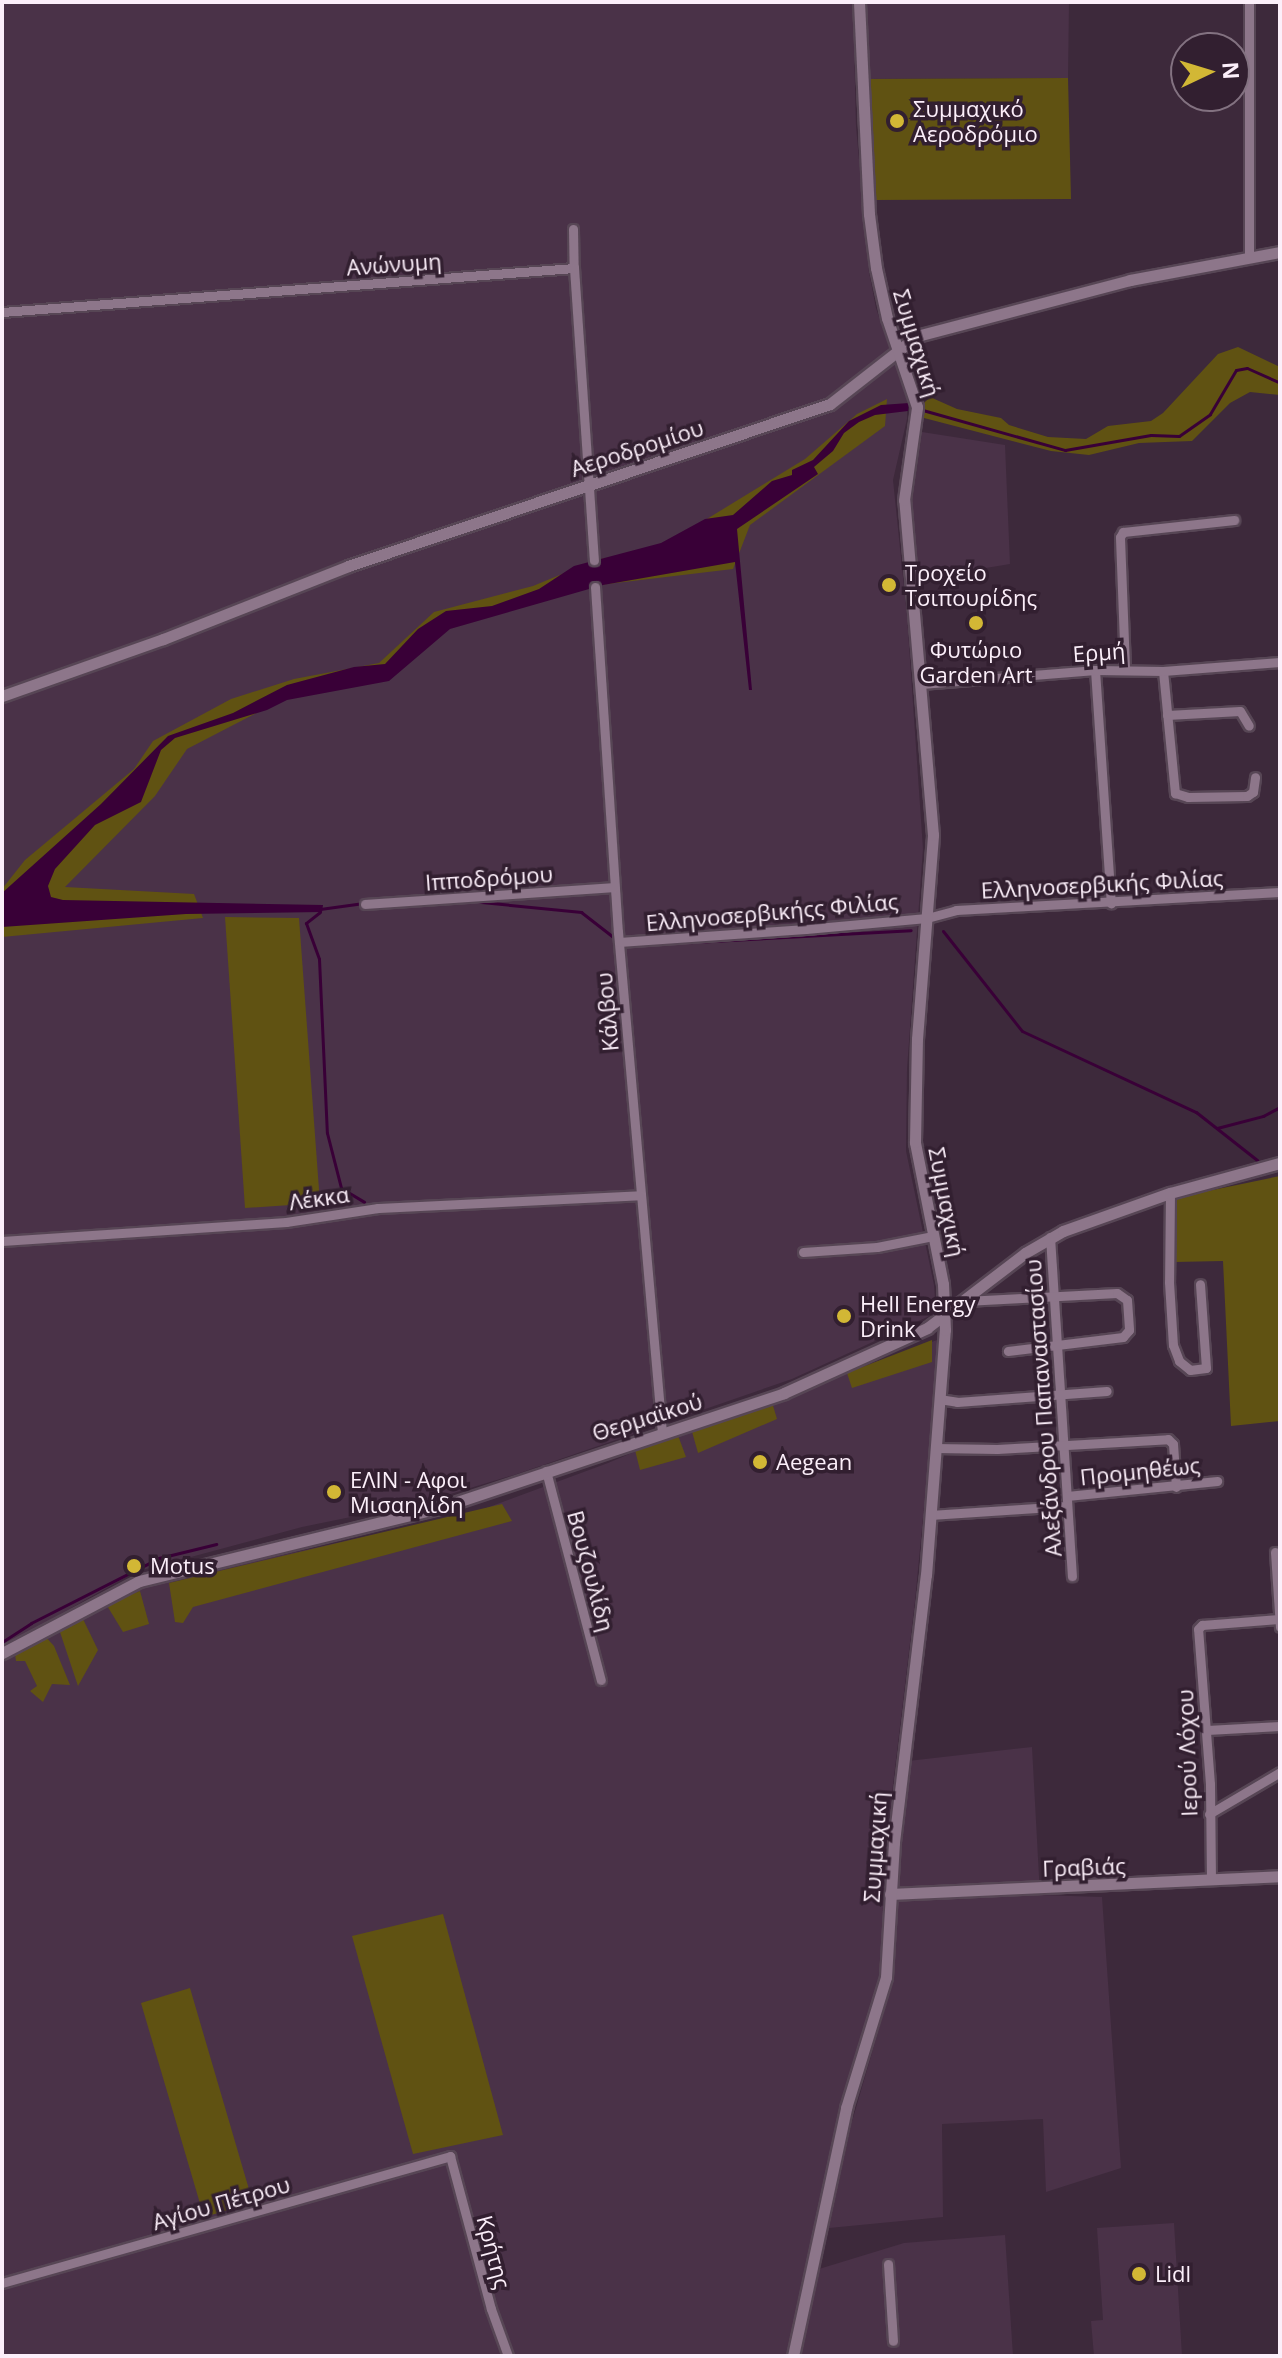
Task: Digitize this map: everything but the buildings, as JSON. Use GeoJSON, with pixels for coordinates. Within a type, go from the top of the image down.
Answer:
{"type":"FeatureCollection","features":[{"type":"Feature","properties":{"kind":"street","name":"Συμμαχική"},"geometry":{"type":"LineString","coordinates":[[793,2356],[852,2086],[884,1991],[890,1894],[930,1515],[945,1316],[915,1142],[917,1039],[933,835],[904,500],[917,407],[880,293],[869,214],[859,2]]}},
{"type":"Feature","properties":{"kind":"street"},"geometry":{"type":"LineString","coordinates":[[1249,2],[1249,256]]}},
{"type":"Feature","properties":{"kind":"street"},"geometry":{"type":"LineString","coordinates":[[573,229],[594,560]]}},
{"type":"Feature","properties":{"kind":"street","name":"Αεροδρομίου"},"geometry":{"type":"LineString","coordinates":[[2,696],[163,639],[348,566],[830,404],[917,336],[1130,280],[1280,252]]}},
{"type":"Feature","properties":{"kind":"street","name":"Ανώνυμη"},"geometry":{"type":"LineString","coordinates":[[2,312],[574,268]]}},
{"type":"Feature","properties":{"kind":"street"},"geometry":{"type":"LineString","coordinates":[[1125,668],[1120,537],[1123,532],[1234,520]]}},
{"type":"Feature","properties":{"kind":"street","name":"Κάλβου"},"geometry":{"type":"LineString","coordinates":[[595,587],[614,887],[662,1433]]}},
{"type":"Feature","properties":{"kind":"street","name":"Ερμή"},"geometry":{"type":"LineString","coordinates":[[921,684],[1125,668],[1163,671],[1280,662]]}},
{"type":"Feature","properties":{"kind":"street"},"geometry":{"type":"LineString","coordinates":[[1095,670],[1111,903]]}},
{"type":"Feature","properties":{"kind":"street"},"geometry":{"type":"LineString","coordinates":[[1163,671],[1175,793],[1188,797],[1247,796],[1253,792],[1255,777]]}},
{"type":"Feature","properties":{"kind":"street"},"geometry":{"type":"LineString","coordinates":[[1167,715],[1240,711],[1249,726]]}},
{"type":"Feature","properties":{"kind":"street","name":"Ιπποδρόμου"},"geometry":{"type":"LineString","coordinates":[[365,904],[614,887]]}},
{"type":"Feature","properties":{"kind":"street","name":"Ελληνοσερβικής Φιλίας"},"geometry":{"type":"LineString","coordinates":[[927,918],[956,910],[1280,892]]}},
{"type":"Feature","properties":{"kind":"street","name":"Ελληνοσερβικήςς Φιλίας"},"geometry":{"type":"LineString","coordinates":[[619,942],[927,918]]}},
{"type":"Feature","properties":{"kind":"street","name":"Θερμαϊκού"},"geometry":{"type":"LineString","coordinates":[[2,1653],[139,1581],[428,1511],[784,1393],[893,1345],[945,1316],[1050,1237],[1170,1193],[1280,1163]]}},
{"type":"Feature","properties":{"kind":"street"},"geometry":{"type":"LineString","coordinates":[[1170,1193],[1169,1282],[1173,1345],[1179,1361],[1190,1370],[1206,1368],[1200,1284]]}},
{"type":"Feature","properties":{"kind":"street","name":"Λέκκα"},"geometry":{"type":"LineString","coordinates":[[2,1241],[286,1222],[378,1208],[641,1195]]}},
{"type":"Feature","properties":{"kind":"street"},"geometry":{"type":"LineString","coordinates":[[803,1252],[877,1247],[933,1236]]}},
{"type":"Feature","properties":{"kind":"street","name":"Αλεξάνδρου Παπαναστασίου"},"geometry":{"type":"LineString","coordinates":[[1050,1237],[1072,1576]]}},
{"type":"Feature","properties":{"kind":"street"},"geometry":{"type":"LineString","coordinates":[[965,1301],[1117,1293],[1129,1304],[1129,1330],[1123,1337],[1008,1351]]}},
{"type":"Feature","properties":{"kind":"street"},"geometry":{"type":"LineString","coordinates":[[939,1399],[972,1401],[1107,1391]]}},
{"type":"Feature","properties":{"kind":"street"},"geometry":{"type":"LineString","coordinates":[[936,1448],[997,1449],[1171,1441],[1176,1487]]}},
{"type":"Feature","properties":{"kind":"street","name":"Βουζουλίδη"},"geometry":{"type":"LineString","coordinates":[[546,1471],[601,1680]]}},
{"type":"Feature","properties":{"kind":"street","name":"Προμηθέως"},"geometry":{"type":"LineString","coordinates":[[930,1515],[1217,1481]]}},
{"type":"Feature","properties":{"kind":"street"},"geometry":{"type":"LineString","coordinates":[[1275,1552],[1280,1627]]}},
{"type":"Feature","properties":{"kind":"street","name":"Ιερού Λόχου"},"geometry":{"type":"LineString","coordinates":[[1211,1880],[1207,1730],[1198,1629],[1202,1625],[1279,1619]]}},
{"type":"Feature","properties":{"kind":"street"},"geometry":{"type":"LineString","coordinates":[[1207,1730],[1280,1726]]}},
{"type":"Feature","properties":{"kind":"street"},"geometry":{"type":"LineString","coordinates":[[1209,1814],[1280,1772]]}},
{"type":"Feature","properties":{"kind":"street","name":"Γραβιάς"},"geometry":{"type":"LineString","coordinates":[[890,1894],[1280,1876]]}},
{"type":"Feature","properties":{"kind":"street","name":"Αγίου Πέτρου"},"geometry":{"type":"LineString","coordinates":[[2,2283],[450,2156]]}},
{"type":"Feature","properties":{"kind":"street","name":"Κρήτης"},"geometry":{"type":"LineString","coordinates":[[450,2156],[491,2309],[508,2356]]}},
{"type":"Feature","properties":{"kind":"street"},"geometry":{"type":"LineString","coordinates":[[888,2264],[893,2341]]}},
{"type":"Feature","properties":{"kind":"shaded area"},"geometry":{"type":"Polygon","coordinates":[[[2,2],[853,2],[856,126],[869,272],[876,308],[907,400],[907,419],[893,480],[907,616],[923,849],[907,1069],[906,1151],[934,1285],[936,1313],[792,1379],[517,1474],[424,1502],[302,1527],[135,1572],[2,1647],[2,2]]]}},
{"type":"Feature","properties":{"kind":"shaded area"},"geometry":{"type":"Polygon","coordinates":[[[866,2],[1069,2],[1068,78],[868,79],[866,2]]]}},
{"type":"Feature","properties":{"kind":"shaded area"},"geometry":{"type":"Polygon","coordinates":[[[1068,78],[1071,199],[874,200],[868,79],[1068,78]]]}},
{"type":"Feature","properties":{"kind":"shaded area"},"geometry":{"type":"Polygon","coordinates":[[[1238,347],[1280,367],[1280,395],[1250,392],[1230,403],[1192,441],[1139,443],[1089,455],[1051,451],[924,418],[922,405],[930,397],[957,409],[1001,418],[1009,425],[1048,437],[1086,439],[1108,426],[1151,421],[1163,413],[1218,354],[1238,347]]]}},
{"type":"Feature","properties":{"kind":"shaded area"},"geometry":{"type":"Polygon","coordinates":[[[887,399],[885,426],[750,525],[733,569],[599,585],[447,628],[380,682],[293,694],[187,749],[155,796],[65,887],[194,894],[203,918],[2,937],[2,889],[25,860],[134,769],[153,741],[231,699],[294,679],[379,663],[434,612],[533,586],[596,560],[661,547],[805,459],[857,414],[887,399]]]}},
{"type":"Feature","properties":{"kind":"shaded area"},"geometry":{"type":"Polygon","coordinates":[[[909,403],[908,411],[875,415],[859,422],[844,433],[833,451],[814,467],[818,474],[737,529],[752,690],[749,690],[735,562],[603,585],[450,629],[389,681],[287,700],[267,710],[175,738],[161,750],[141,802],[95,825],[55,869],[48,886],[51,897],[63,900],[323,905],[322,912],[186,914],[2,927],[2,893],[101,804],[168,736],[233,713],[287,685],[354,667],[385,664],[418,629],[446,611],[492,606],[539,589],[574,566],[661,543],[705,519],[733,515],[772,481],[792,475],[792,470],[813,460],[849,421],[881,405],[909,403]]]}},
{"type":"Feature","properties":{"kind":"shaded area"},"geometry":{"type":"Polygon","coordinates":[[[922,432],[1005,445],[1010,564],[919,579],[911,509],[922,432]]]}},
{"type":"Feature","properties":{"kind":"shaded area"},"geometry":{"type":"Polygon","coordinates":[[[225,917],[299,918],[320,1203],[245,1208],[225,917]]]}},
{"type":"Feature","properties":{"kind":"shaded area"},"geometry":{"type":"Polygon","coordinates":[[[1280,1176],[1280,1421],[1231,1426],[1223,1261],[1174,1262],[1174,1198],[1280,1176]]]}},
{"type":"Feature","properties":{"kind":"shaded area"},"geometry":{"type":"Polygon","coordinates":[[[940,1339],[915,1601],[886,1843],[880,1985],[789,2356],[2,2356],[2,1662],[150,1584],[473,1513],[608,1463],[691,1428],[940,1339]]]}},
{"type":"Feature","properties":{"kind":"shaded area"},"geometry":{"type":"Polygon","coordinates":[[[932,1340],[932,1362],[852,1388],[847,1373],[932,1340]]]}},
{"type":"Feature","properties":{"kind":"shaded area"},"geometry":{"type":"Polygon","coordinates":[[[771,1399],[777,1419],[698,1453],[691,1428],[771,1399]]]}},
{"type":"Feature","properties":{"kind":"shaded area"},"geometry":{"type":"Polygon","coordinates":[[[676,1430],[686,1457],[640,1470],[634,1446],[676,1430]]]}},
{"type":"Feature","properties":{"kind":"shaded area"},"geometry":{"type":"Polygon","coordinates":[[[502,1504],[512,1521],[193,1607],[183,1623],[175,1622],[169,1583],[502,1504]]]}},
{"type":"Feature","properties":{"kind":"shaded area"},"geometry":{"type":"Polygon","coordinates":[[[140,1591],[149,1624],[123,1632],[106,1604],[140,1591]]]}},
{"type":"Feature","properties":{"kind":"shaded area"},"geometry":{"type":"Polygon","coordinates":[[[82,1617],[98,1650],[78,1686],[59,1629],[82,1617]]]}},
{"type":"Feature","properties":{"kind":"shaded area"},"geometry":{"type":"Polygon","coordinates":[[[43,1634],[54,1646],[70,1685],[52,1684],[43,1702],[30,1691],[37,1686],[25,1661],[16,1661],[15,1654],[43,1634]]]}},
{"type":"Feature","properties":{"kind":"shaded area"},"geometry":{"type":"Polygon","coordinates":[[[1032,1747],[1040,1895],[1102,1897],[1121,2168],[1046,2192],[1043,2119],[942,2124],[943,2217],[829,2228],[851,2125],[890,1991],[908,1761],[1032,1747]]]}},
{"type":"Feature","properties":{"kind":"shaded area"},"geometry":{"type":"Polygon","coordinates":[[[443,1914],[503,2135],[413,2154],[352,1936],[443,1914]]]}},
{"type":"Feature","properties":{"kind":"shaded area"},"geometry":{"type":"Polygon","coordinates":[[[190,1988],[253,2203],[204,2217],[141,2003],[190,1988]]]}},
{"type":"Feature","properties":{"kind":"shaded area","name":"Lidl"},"geometry":{"type":"Polygon","coordinates":[[[1174,2223],[1182,2356],[1094,2356],[1091,2321],[1103,2320],[1097,2228],[1174,2223]]]}},
{"type":"Feature","properties":{"kind":"shaded area"},"geometry":{"type":"Polygon","coordinates":[[[1005,2235],[1013,2356],[797,2356],[819,2269],[904,2243],[1005,2235]]]}},
{"type":"Feature","properties":{"kind":"waterway"},"geometry":{"type":"LineString","coordinates":[[919,409],[1065,450],[1151,435],[1179,436],[1210,414],[1236,370],[1247,368],[1280,383]]}},
{"type":"Feature","properties":{"kind":"waterway"},"geometry":{"type":"LineString","coordinates":[[471,901],[581,912],[617,940]]}},
{"type":"Feature","properties":{"kind":"waterway"},"geometry":{"type":"LineString","coordinates":[[320,909],[364,903]]}},
{"type":"Feature","properties":{"kind":"waterway"},"geometry":{"type":"LineString","coordinates":[[320,912],[306,923],[319,959],[327,1133],[341,1188],[364,1202]]}},
{"type":"Feature","properties":{"kind":"waterway"},"geometry":{"type":"LineString","coordinates":[[655,944],[911,930]]}},
{"type":"Feature","properties":{"kind":"waterway"},"geometry":{"type":"LineString","coordinates":[[943,931],[1022,1031],[1196,1112],[1257,1160]]}},
{"type":"Feature","properties":{"kind":"waterway"},"geometry":{"type":"LineString","coordinates":[[1217,1128],[1263,1116],[1280,1107]]}},
{"type":"Feature","properties":{"kind":"waterway"},"geometry":{"type":"LineString","coordinates":[[2,1642],[31,1623],[159,1558],[216,1544]]}},
{"type":"Feature","properties":{"kind":"place","name":"Συμμαχικό Αεροδρόμιο"},"geometry":{"type":"Point","coordinates":[897,121]}},
{"type":"Feature","properties":{"kind":"place","name":"Τροχείο Τσιπουρίδης"},"geometry":{"type":"Point","coordinates":[889,585]}},
{"type":"Feature","properties":{"kind":"place","name":"Φυτώριο Garden Art"},"geometry":{"type":"Point","coordinates":[976,623]}},
{"type":"Feature","properties":{"kind":"place","name":"Hell Energy Drink"},"geometry":{"type":"Point","coordinates":[844,1316]}},
{"type":"Feature","properties":{"kind":"place","name":"Aegean"},"geometry":{"type":"Point","coordinates":[760,1462]}},
{"type":"Feature","properties":{"kind":"place","name":"ΕΛΙΝ - Αφοι Μισαηλίδη"},"geometry":{"type":"Point","coordinates":[334,1492]}},
{"type":"Feature","properties":{"kind":"place","name":"Motus"},"geometry":{"type":"Point","coordinates":[134,1566]}},
{"type":"Feature","properties":{"kind":"place","name":"Lidl"},"geometry":{"type":"Point","coordinates":[1139,2274]}}]}
